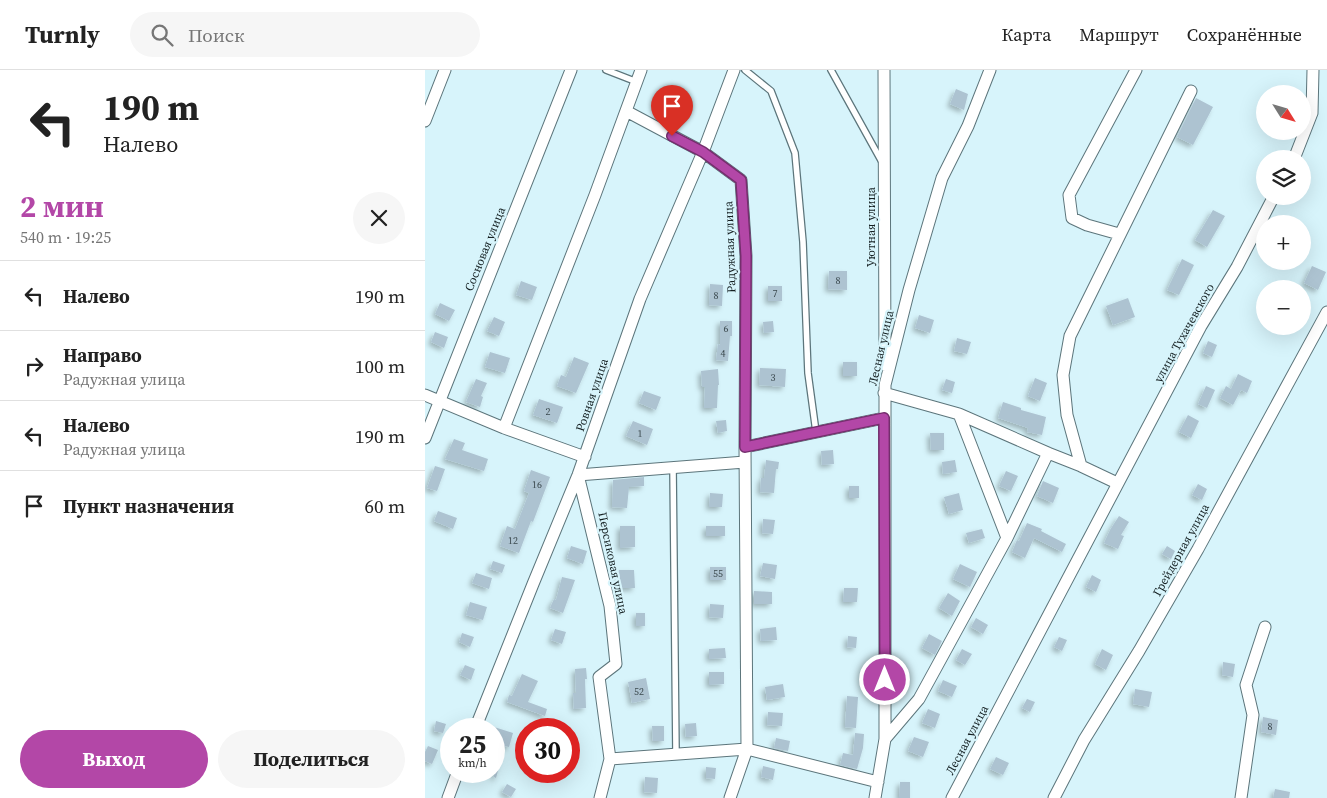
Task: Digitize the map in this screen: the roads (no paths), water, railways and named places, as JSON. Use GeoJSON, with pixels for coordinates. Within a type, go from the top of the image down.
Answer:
{"type":"FeatureCollection","features":[{"type":"Feature","properties":{"kind":"street"},"geometry":{"type":"LineString","coordinates":[[425,121],[445,70]]}},
{"type":"Feature","properties":{"kind":"street","name":"Сосновая улица"},"geometry":{"type":"LineString","coordinates":[[425,438],[571,70]]}},
{"type":"Feature","properties":{"kind":"street"},"geometry":{"type":"LineString","coordinates":[[504,428],[641,70]]}},
{"type":"Feature","properties":{"kind":"street","name":"Ровная улица"},"geometry":{"type":"LineString","coordinates":[[479,718],[585,457],[640,299],[703,152],[734,70]]}},
{"type":"Feature","properties":{"kind":"street","name":"Уютная улица"},"geometry":{"type":"LineString","coordinates":[[884,70],[885,389]]}},
{"type":"Feature","properties":{"kind":"street","name":"Лесная улица"},"geometry":{"type":"LineString","coordinates":[[875,798],[885,740],[885,389],[909,290],[942,178],[968,126],[990,70]]}},
{"type":"Feature","properties":{"kind":"street"},"geometry":{"type":"LineString","coordinates":[[1119,234],[1087,225],[1072,218],[1069,195],[1136,70]]}},
{"type":"Feature","properties":{"kind":"street"},"geometry":{"type":"LineString","coordinates":[[1298,150],[1312,113],[1313,70]]}},
{"type":"Feature","properties":{"kind":"street"},"geometry":{"type":"LineString","coordinates":[[1081,466],[1067,415],[1063,375],[1070,336],[1191,91]]}},
{"type":"Feature","properties":{"kind":"street","name":"Радужная улица"},"geometry":{"type":"LineString","coordinates":[[626,111],[703,152],[741,180],[746,256],[745,447]]}},
{"type":"Feature","properties":{"kind":"street","name":"улица Тухачевского"},"geometry":{"type":"LineString","coordinates":[[1117,483],[1201,326],[1237,267],[1269,205]]}},
{"type":"Feature","properties":{"kind":"street","name":"Грейдерная улица"},"geometry":{"type":"LineString","coordinates":[[1054,798],[1084,740],[1139,652],[1197,549],[1327,312]]}},
{"type":"Feature","properties":{"kind":"street"},"geometry":{"type":"LineString","coordinates":[[885,389],[959,414],[1117,483]]}},
{"type":"Feature","properties":{"kind":"street"},"geometry":{"type":"LineString","coordinates":[[425,395],[504,428],[585,457]]}},
{"type":"Feature","properties":{"kind":"street"},"geometry":{"type":"LineString","coordinates":[[959,414],[1007,538]]}},
{"type":"Feature","properties":{"kind":"street"},"geometry":{"type":"LineString","coordinates":[[730,798],[747,749],[745,447],[884,418]]}},
{"type":"Feature","properties":{"kind":"street"},"geometry":{"type":"LineString","coordinates":[[885,740],[919,699],[1007,538],[1048,453]]}},
{"type":"Feature","properties":{"kind":"street"},"geometry":{"type":"LineString","coordinates":[[578,475],[745,462]]}},
{"type":"Feature","properties":{"kind":"street","name":"Персиковая улица"},"geometry":{"type":"LineString","coordinates":[[578,475],[610,606],[615,664],[599,677],[610,759],[600,798]]}},
{"type":"Feature","properties":{"kind":"street","name":"Лесная улица"},"geometry":{"type":"LineString","coordinates":[[952,798],[1117,483]]}},
{"type":"Feature","properties":{"kind":"street"},"geometry":{"type":"LineString","coordinates":[[1241,798],[1253,715],[1246,685],[1265,627]]}},
{"type":"Feature","properties":{"kind":"street"},"geometry":{"type":"LineString","coordinates":[[610,759],[747,749],[878,782]]}},
{"type":"Feature","properties":{"kind":"street"},"geometry":{"type":"LineString","coordinates":[[448,798],[454,783]]}},
{"type":"Feature","properties":{"kind":"lane"},"geometry":{"type":"LineString","coordinates":[[606,70],[637,82]]}},
{"type":"Feature","properties":{"kind":"lane"},"geometry":{"type":"LineString","coordinates":[[745,70],[771,91],[795,153],[803,242],[808,373],[816,432]]}},
{"type":"Feature","properties":{"kind":"lane"},"geometry":{"type":"LineString","coordinates":[[831,70],[885,166]]}},
{"type":"Feature","properties":{"kind":"lane"},"geometry":{"type":"LineString","coordinates":[[673,467],[676,754]]}}]}
